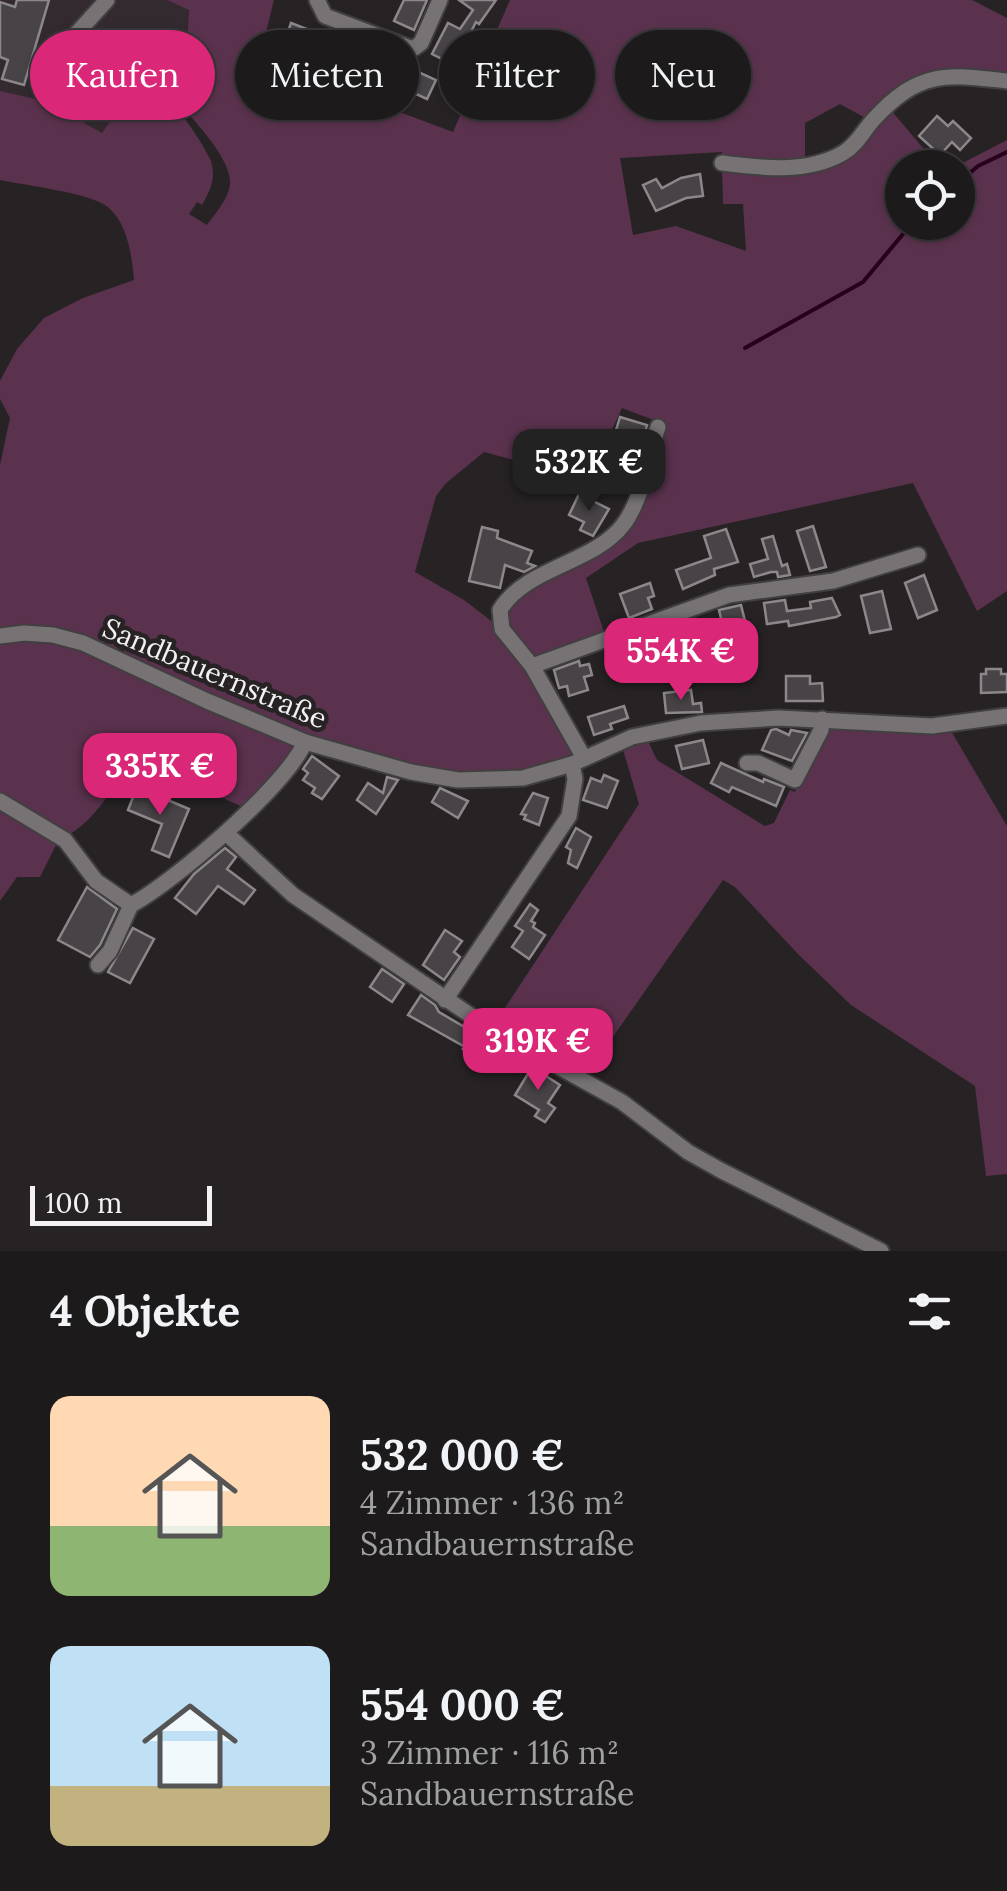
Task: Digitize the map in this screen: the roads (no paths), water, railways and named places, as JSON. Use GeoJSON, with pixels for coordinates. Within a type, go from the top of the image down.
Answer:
{"type":"FeatureCollection","features":[{"type":"Feature","properties":{"kind":"street"},"geometry":{"type":"LineString","coordinates":[[80,30],[107,0]]}},
{"type":"Feature","properties":{"kind":"street"},"geometry":{"type":"LineString","coordinates":[[316,0],[320,11],[333,20],[414,49],[440,0]]}},
{"type":"Feature","properties":{"kind":"street"},"geometry":{"type":"LineString","coordinates":[[722,164],[780,168],[830,160],[851,148],[885,108],[922,82],[952,75],[1007,80]]}},
{"type":"Feature","properties":{"kind":"street"},"geometry":{"type":"LineString","coordinates":[[445,1000],[569,816],[578,761],[532,666],[502,629],[500,610],[512,594],[595,547],[623,526],[658,428]]}},
{"type":"Feature","properties":{"kind":"street"},"geometry":{"type":"LineString","coordinates":[[532,666],[729,595],[833,581],[918,555]]}},
{"type":"Feature","properties":{"kind":"street","name":"Sandbauernstraße"},"geometry":{"type":"LineString","coordinates":[[0,636],[38,634],[84,643],[305,742],[411,772],[458,780],[523,778],[632,738],[700,723],[740,719],[822,720],[932,726],[1007,716]]}},
{"type":"Feature","properties":{"kind":"street"},"geometry":{"type":"LineString","coordinates":[[747,763],[758,763],[796,780],[822,720]]}},
{"type":"Feature","properties":{"kind":"street"},"geometry":{"type":"LineString","coordinates":[[98,964],[110,951],[131,905],[159,888],[226,833],[290,767],[305,742]]}},
{"type":"Feature","properties":{"kind":"street"},"geometry":{"type":"LineString","coordinates":[[0,801],[64,840],[96,881],[131,905]]}},
{"type":"Feature","properties":{"kind":"street"},"geometry":{"type":"LineString","coordinates":[[226,833],[293,895],[445,1000],[622,1102],[688,1152],[881,1251]]}},
{"type":"Feature","properties":{"kind":"waterway"},"geometry":{"type":"LineString","coordinates":[[975,169],[1007,152]]}},
{"type":"Feature","properties":{"kind":"waterway"},"geometry":{"type":"LineString","coordinates":[[745,348],[863,282],[898,240]]}}]}
